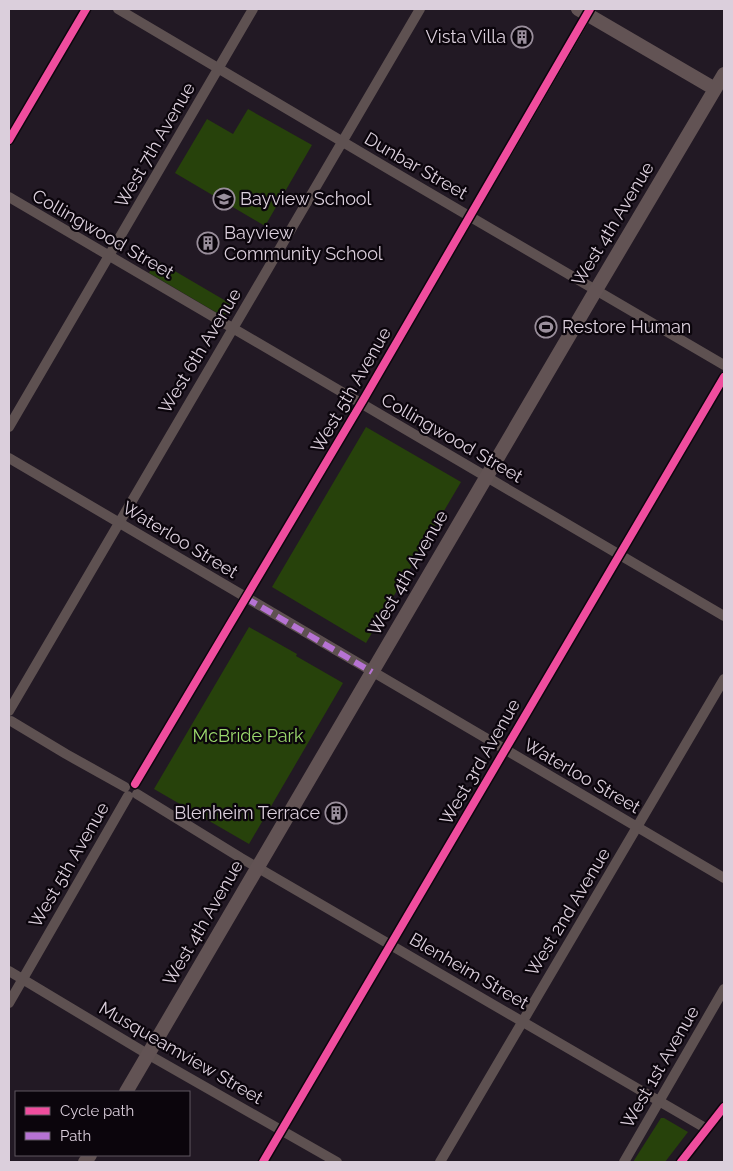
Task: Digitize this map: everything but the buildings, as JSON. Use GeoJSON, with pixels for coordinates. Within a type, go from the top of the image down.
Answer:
{"type":"FeatureCollection","features":[{"type":"Feature","properties":{"kind":"main road"},"geometry":{"type":"LineString","coordinates":[[585,10],[720,92]]}},
{"type":"Feature","properties":{"kind":"main road","name":"West 4th Avenue"},"geometry":{"type":"LineString","coordinates":[[127,1091],[596,290],[720,92],[724,74]]}},
{"type":"Feature","properties":{"kind":"street"},"geometry":{"type":"LineString","coordinates":[[9,140],[86,9]]}},
{"type":"Feature","properties":{"kind":"street","name":"Dunbar Street"},"geometry":{"type":"LineString","coordinates":[[118,9],[724,365]]}},
{"type":"Feature","properties":{"kind":"street","name":"West 7th Avenue"},"geometry":{"type":"LineString","coordinates":[[9,427],[253,9]]}},
{"type":"Feature","properties":{"kind":"street","name":"West 6th Avenue"},"geometry":{"type":"LineString","coordinates":[[9,716],[118,523],[420,9]]}},
{"type":"Feature","properties":{"kind":"street","name":"West 5th Avenue"},"geometry":{"type":"LineString","coordinates":[[9,1003],[131,790],[246,598],[470,215],[585,10]]}},
{"type":"Feature","properties":{"kind":"street","name":"Collingwood Street"},"geometry":{"type":"LineString","coordinates":[[9,197],[724,616]]}},
{"type":"Feature","properties":{"kind":"street","name":"West 3rd Avenue"},"geometry":{"type":"LineString","coordinates":[[263,1162],[724,377]]}},
{"type":"Feature","properties":{"kind":"street","name":"Waterloo Street"},"geometry":{"type":"LineString","coordinates":[[9,458],[724,878]]}},
{"type":"Feature","properties":{"kind":"street","name":"West 2nd Avenue"},"geometry":{"type":"LineString","coordinates":[[440,1162],[724,679]]}},
{"type":"Feature","properties":{"kind":"street","name":"Blenheim Street"},"geometry":{"type":"LineString","coordinates":[[9,716],[66,754],[131,790],[257,867],[707,1129]]}},
{"type":"Feature","properties":{"kind":"street","name":"Musqueamview Street"},"geometry":{"type":"LineString","coordinates":[[9,971],[337,1162]]}},
{"type":"Feature","properties":{"kind":"street","name":"West 1st Avenue"},"geometry":{"type":"LineString","coordinates":[[624,1162],[724,989]]}},
{"type":"Feature","properties":{"kind":"street"},"geometry":{"type":"LineString","coordinates":[[681,1162],[724,1107]]}},
{"type":"Feature","properties":{"kind":"green space"},"geometry":{"type":"Polygon","coordinates":[[[248,109],[312,145],[265,226],[175,173],[207,119],[233,134],[248,109]]]}},
{"type":"Feature","properties":{"kind":"green space"},"geometry":{"type":"Polygon","coordinates":[[[156,260],[231,304],[224,317],[149,273],[156,260]]]}},
{"type":"Feature","properties":{"kind":"green space"},"geometry":{"type":"Polygon","coordinates":[[[366,427],[461,482],[366,643],[272,587],[366,427]]]}},
{"type":"Feature","properties":{"kind":"green space","name":"McBride Park"},"geometry":{"type":"Polygon","coordinates":[[[249,627],[343,683],[249,844],[154,789],[249,627]]]}},
{"type":"Feature","properties":{"kind":"green space"},"geometry":{"type":"Polygon","coordinates":[[[661,1118],[688,1132],[665,1162],[633,1162],[661,1118]]]}},
{"type":"Feature","properties":{"kind":"marked path"},"geometry":{"type":"LineString","coordinates":[[246,598],[372,672]]}},
{"type":"Feature","properties":{"kind":"cycle path"},"geometry":{"type":"LineString","coordinates":[[9,140],[86,9]]}},
{"type":"Feature","properties":{"kind":"cycle path"},"geometry":{"type":"LineString","coordinates":[[135,784],[365,397],[590,9]]}},
{"type":"Feature","properties":{"kind":"cycle path"},"geometry":{"type":"LineString","coordinates":[[263,1162],[724,377]]}},
{"type":"Feature","properties":{"kind":"cycle path"},"geometry":{"type":"LineString","coordinates":[[681,1162],[724,1107]]}},
{"type":"Feature","properties":{"kind":"place","name":"Vista Villa"},"geometry":{"type":"Point","coordinates":[522,37]}},
{"type":"Feature","properties":{"kind":"place","name":"Bayview School"},"geometry":{"type":"Point","coordinates":[224,199]}},
{"type":"Feature","properties":{"kind":"place","name":"Bayview Community School"},"geometry":{"type":"Point","coordinates":[208,243]}},
{"type":"Feature","properties":{"kind":"place","name":"Restore Human"},"geometry":{"type":"Point","coordinates":[546,327]}},
{"type":"Feature","properties":{"kind":"place","name":"Blenheim Terrace"},"geometry":{"type":"Point","coordinates":[336,813]}}]}
